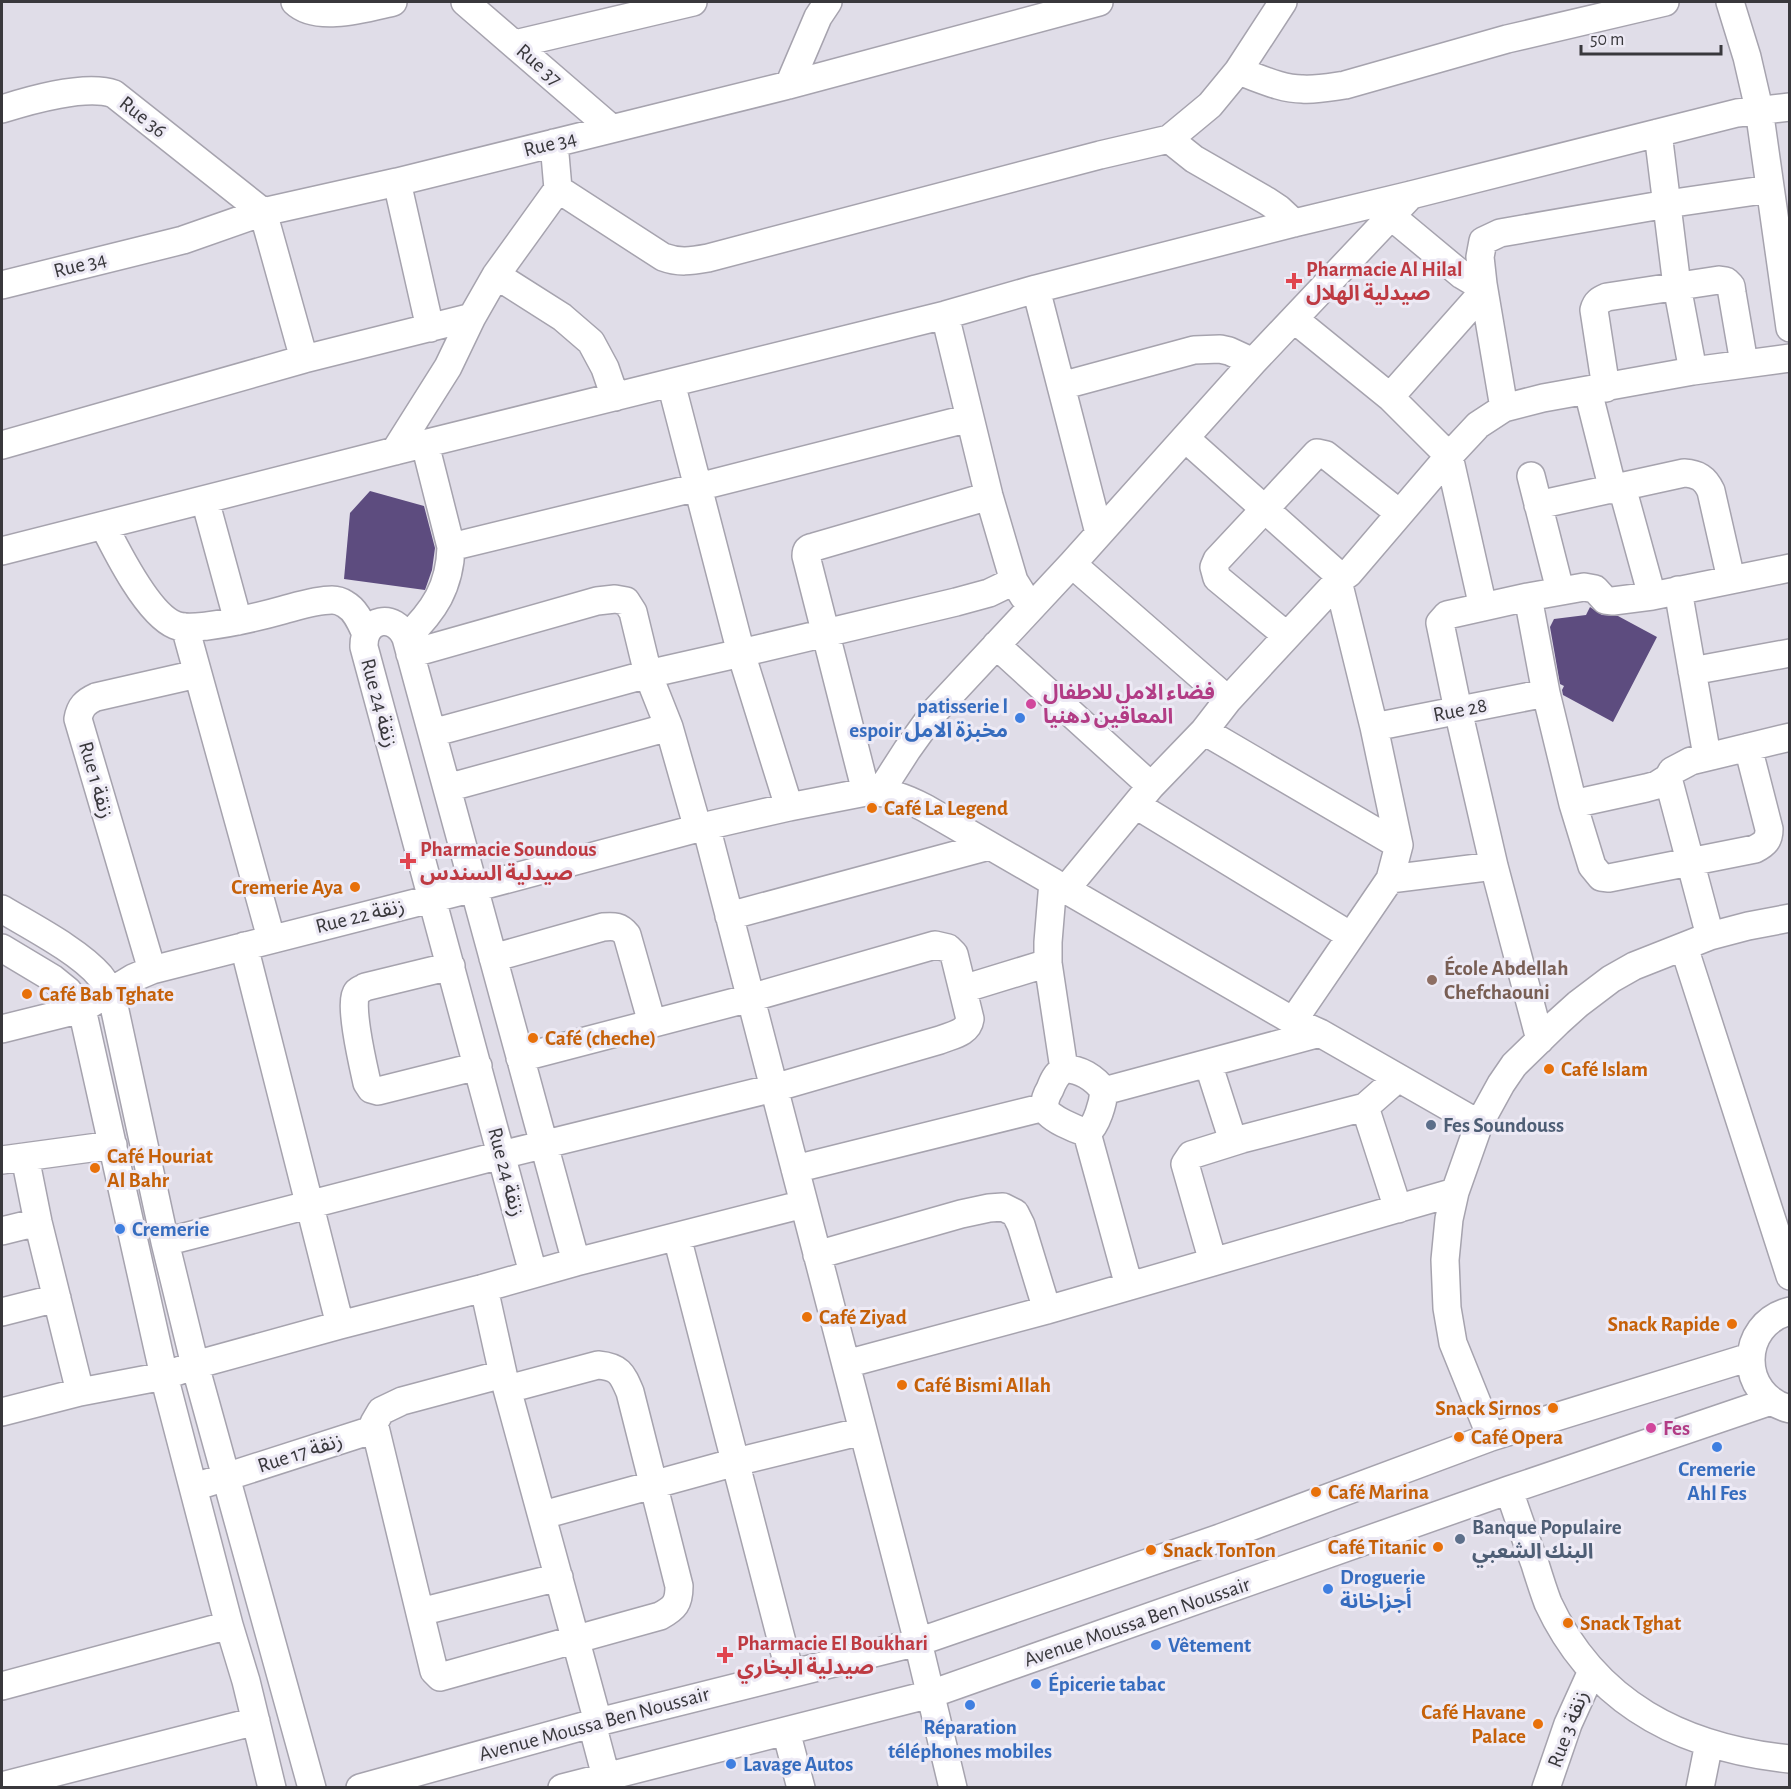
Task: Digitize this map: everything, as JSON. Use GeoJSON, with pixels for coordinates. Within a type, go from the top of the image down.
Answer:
{"type":"FeatureCollection","features":[{"type":"Feature","properties":{"kind":"street"},"geometry":{"type":"LineString","coordinates":[[295,2],[309,11],[334,13],[393,2]]}},
{"type":"Feature","properties":{"kind":"street","name":"Rue 37"},"geometry":{"type":"LineString","coordinates":[[465,2],[612,128]]}},
{"type":"Feature","properties":{"kind":"street"},"geometry":{"type":"LineString","coordinates":[[515,44],[693,2]]}},
{"type":"Feature","properties":{"kind":"street"},"geometry":{"type":"LineString","coordinates":[[789,85],[818,16],[828,2]]}},
{"type":"Feature","properties":{"kind":"street","name":"Rue 34"},"geometry":{"type":"LineString","coordinates":[[2,285],[183,240],[263,212],[397,182],[789,85],[1099,2]]}},
{"type":"Feature","properties":{"kind":"street"},"geometry":{"type":"LineString","coordinates":[[558,189],[663,257],[679,262],[687,262],[880,214],[1100,155],[1169,139],[1210,105],[1238,71],[1283,2]]}},
{"type":"Feature","properties":{"kind":"street"},"geometry":{"type":"LineString","coordinates":[[1238,71],[1284,87],[1301,89],[1345,85],[1507,39],[1665,2]]}},
{"type":"Feature","properties":{"kind":"street"},"geometry":{"type":"LineString","coordinates":[[1730,2],[1760,109],[1790,328]]}},
{"type":"Feature","properties":{"kind":"street","name":"Rue 36"},"geometry":{"type":"LineString","coordinates":[[2,109],[85,90],[114,94],[263,212]]}},
{"type":"Feature","properties":{"kind":"street"},"geometry":{"type":"LineString","coordinates":[[2,551],[945,315],[1036,289],[1294,223],[1737,113],[1790,106]]}},
{"type":"Feature","properties":{"kind":"street"},"geometry":{"type":"LineString","coordinates":[[1658,133],[1677,286],[1694,371]]}},
{"type":"Feature","properties":{"kind":"street"},"geometry":{"type":"LineString","coordinates":[[1169,139],[1194,159],[1279,209],[1294,223]]}},
{"type":"Feature","properties":{"kind":"street"},"geometry":{"type":"LineString","coordinates":[[395,451],[448,367],[472,317],[496,275],[558,189],[554,143]]}},
{"type":"Feature","properties":{"kind":"street"},"geometry":{"type":"LineString","coordinates":[[397,182],[430,327]]}},
{"type":"Feature","properties":{"kind":"street"},"geometry":{"type":"LineString","coordinates":[[1504,408],[1484,287],[1480,249],[1483,241],[1500,233],[1770,189]]}},
{"type":"Feature","properties":{"kind":"street"},"geometry":{"type":"LineString","coordinates":[[873,792],[935,711],[1032,608],[1253,362],[1411,195]]}},
{"type":"Feature","properties":{"kind":"street"},"geometry":{"type":"LineString","coordinates":[[263,212],[304,359]]}},
{"type":"Feature","properties":{"kind":"street"},"geometry":{"type":"LineString","coordinates":[[1391,216],[1462,276],[1484,287]]}},
{"type":"Feature","properties":{"kind":"street"},"geometry":{"type":"LineString","coordinates":[[496,275],[562,317],[591,342],[605,368],[615,397]]}},
{"type":"Feature","properties":{"kind":"street"},"geometry":{"type":"LineString","coordinates":[[1707,756],[1692,671],[1665,593],[1617,488],[1597,389],[1594,310],[1596,304],[1600,299],[1607,297],[1723,280],[1729,283],[1732,292],[1744,363]]}},
{"type":"Feature","properties":{"kind":"street"},"geometry":{"type":"LineString","coordinates":[[1390,397],[1484,287]]}},
{"type":"Feature","properties":{"kind":"street"},"geometry":{"type":"LineString","coordinates":[[1036,289],[1099,533]]}},
{"type":"Feature","properties":{"kind":"street"},"geometry":{"type":"LineString","coordinates":[[945,315],[989,496],[1014,581],[1032,608]]}},
{"type":"Feature","properties":{"kind":"street"},"geometry":{"type":"LineString","coordinates":[[2,444],[304,359],[472,317]]}},
{"type":"Feature","properties":{"kind":"street"},"geometry":{"type":"LineString","coordinates":[[1294,319],[1390,397],[1449,456],[1483,607]]}},
{"type":"Feature","properties":{"kind":"street"},"geometry":{"type":"LineString","coordinates":[[1061,386],[1194,350],[1220,349],[1253,362]]}},
{"type":"Feature","properties":{"kind":"street"},"geometry":{"type":"LineString","coordinates":[[1064,1069],[1048,963],[1048,942],[1059,886],[1204,731],[1228,700],[1287,636],[1348,573],[1478,425],[1504,408],[1543,398],[1694,371],[1790,358]]}},
{"type":"Feature","properties":{"kind":"street"},"geometry":{"type":"LineString","coordinates":[[670,383],[741,653],[789,807]]}},
{"type":"Feature","properties":{"kind":"street"},"geometry":{"type":"LineString","coordinates":[[451,547],[970,418]]}},
{"type":"Feature","properties":{"kind":"street"},"geometry":{"type":"LineString","coordinates":[[1185,438],[1340,580],[1399,845],[1390,879],[1293,1021]]}},
{"type":"Feature","properties":{"kind":"street"},"geometry":{"type":"LineString","coordinates":[[408,646],[437,601],[451,564],[451,547],[425,444]]}},
{"type":"Feature","properties":{"kind":"street"},"geometry":{"type":"LineString","coordinates":[[1287,636],[1216,578],[1214,570],[1217,560],[1314,454],[1326,454],[1399,513]]}},
{"type":"Feature","properties":{"kind":"street"},"geometry":{"type":"LineString","coordinates":[[1538,505],[1684,473],[1701,477],[1707,482],[1711,491],[1731,579]]}},
{"type":"Feature","properties":{"kind":"street"},"geometry":{"type":"LineString","coordinates":[[1531,476],[1560,591]]}},
{"type":"Feature","properties":{"kind":"street"},"geometry":{"type":"LineString","coordinates":[[873,792],[825,632],[806,556],[808,548],[989,496]]}},
{"type":"Feature","properties":{"kind":"street"},"geometry":{"type":"LineString","coordinates":[[205,500],[238,621]]}},
{"type":"Feature","properties":{"kind":"street"},"geometry":{"type":"LineString","coordinates":[[104,526],[129,573],[158,612],[176,626],[216,625],[332,600],[342,602],[351,608],[366,634]]}},
{"type":"Feature","properties":{"kind":"street"},"geometry":{"type":"LineString","coordinates":[[1072,564],[1228,700]]}},
{"type":"Feature","properties":{"kind":"street"},"geometry":{"type":"LineString","coordinates":[[1540,1040],[1494,866],[1440,623],[1447,615],[1560,591],[1590,587],[1609,601],[1665,593],[1790,568]]}},
{"type":"Feature","properties":{"kind":"street"},"geometry":{"type":"LineString","coordinates":[[432,733],[648,674],[956,602],[989,593],[1014,581]]}},
{"type":"Feature","properties":{"kind":"street"},"geometry":{"type":"LineString","coordinates":[[1528,597],[1546,693],[1573,804],[1592,866],[1601,877],[1609,878],[1755,849],[1766,842],[1769,829],[1748,747]]}},
{"type":"Feature","properties":{"kind":"street"},"geometry":{"type":"LineString","coordinates":[[408,646],[615,598],[626,601],[633,612],[648,674],[669,727],[729,916],[932,1694],[953,1788]]}},
{"type":"Feature","properties":{"kind":"street","name":"Rue 24 زنقة"},"geometry":{"type":"LineString","coordinates":[[533,1274],[364,647],[366,634],[371,626],[379,622],[387,621],[396,624],[402,630],[408,646],[576,1262]]}},
{"type":"Feature","properties":{"kind":"street"},"geometry":{"type":"LineString","coordinates":[[185,627],[272,938]]}},
{"type":"Feature","properties":{"kind":"street"},"geometry":{"type":"LineString","coordinates":[[996,645],[1143,795],[1351,936]]}},
{"type":"Feature","properties":{"kind":"street"},"geometry":{"type":"LineString","coordinates":[[1692,671],[1790,654]]}},
{"type":"Feature","properties":{"kind":"street","name":"Rue 1 زنقة"},"geometry":{"type":"LineString","coordinates":[[152,970],[78,719],[83,704],[96,697],[197,674]]}},
{"type":"Feature","properties":{"kind":"street","name":"Rue 28"},"geometry":{"type":"LineString","coordinates":[[1374,727],[1546,693]]}},
{"type":"Feature","properties":{"kind":"street"},"geometry":{"type":"LineString","coordinates":[[447,788],[669,727]]}},
{"type":"Feature","properties":{"kind":"street"},"geometry":{"type":"LineString","coordinates":[[1204,731],[1399,845]]}},
{"type":"Feature","properties":{"kind":"street"},"geometry":{"type":"LineString","coordinates":[[1573,804],[1657,785],[1691,761],[1790,737]]}},
{"type":"Feature","properties":{"kind":"street"},"geometry":{"type":"LineString","coordinates":[[1670,775],[1710,936]]}},
{"type":"Feature","properties":{"kind":"street"},"geometry":{"type":"LineString","coordinates":[[873,792],[911,800],[1293,1021],[1320,1033],[1479,1124]]}},
{"type":"Feature","properties":{"kind":"street","name":"Rue 22 زنقة"},"geometry":{"type":"LineString","coordinates":[[2,1029],[82,1009],[133,978],[152,970],[702,828],[789,807],[873,792]]}},
{"type":"Feature","properties":{"kind":"street"},"geometry":{"type":"LineString","coordinates":[[729,916],[989,846]]}},
{"type":"Feature","properties":{"kind":"street"},"geometry":{"type":"LineString","coordinates":[[1390,879],[1494,866]]}},
{"type":"Feature","properties":{"kind":"street"},"geometry":{"type":"LineString","coordinates":[[2,909],[82,960],[99,975],[111,992],[165,1242],[195,1365],[312,1788]]}},
{"type":"Feature","properties":{"kind":"street"},"geometry":{"type":"LineString","coordinates":[[1491,1437],[1453,1343],[1447,1308],[1445,1260],[1449,1219],[1455,1192],[1479,1124],[1501,1084],[1514,1065],[1540,1040],[1578,1004],[1611,979],[1634,966],[1710,936],[1790,918]]}},
{"type":"Feature","properties":{"kind":"street"},"geometry":{"type":"LineString","coordinates":[[493,958],[603,927],[622,929],[627,935],[652,1023]]}},
{"type":"Feature","properties":{"kind":"street"},"geometry":{"type":"LineString","coordinates":[[165,1242],[309,1203],[774,1088],[940,1040],[964,1031],[969,1026],[970,1019],[954,954],[948,948],[935,945],[750,998],[520,1058]]}},
{"type":"Feature","properties":{"kind":"street"},"geometry":{"type":"LineString","coordinates":[[244,946],[340,1325]]}},
{"type":"Feature","properties":{"kind":"street"},"geometry":{"type":"LineString","coordinates":[[1684,947],[1790,1276]]}},
{"type":"Feature","properties":{"kind":"street"},"geometry":{"type":"LineString","coordinates":[[2,948],[52,978],[68,991],[82,1009],[164,1376],[229,1625],[246,1681],[272,1788]]}},
{"type":"Feature","properties":{"kind":"street"},"geometry":{"type":"LineString","coordinates":[[963,989],[1048,963]]}},
{"type":"Feature","properties":{"kind":"street"},"geometry":{"type":"LineString","coordinates":[[451,966],[365,987],[357,992],[354,997],[355,1020],[367,1083],[371,1089],[378,1091],[478,1066]]}},
{"type":"Feature","properties":{"kind":"street"},"geometry":{"type":"LineString","coordinates":[[1104,1091],[1320,1033]]}},
{"type":"Feature","properties":{"kind":"street"},"geometry":{"type":"LineString","coordinates":[[1208,1063],[1233,1141]]}},
{"type":"Feature","properties":{"kind":"street"},"geometry":{"type":"LineString","coordinates":[[1064,1069],[1071,1069],[1092,1078],[1104,1091],[1094,1124],[1087,1132],[1074,1129],[1055,1118],[1047,1112],[1045,1107],[1054,1080],[1064,1069]]}},
{"type":"Feature","properties":{"kind":"street"},"geometry":{"type":"LineString","coordinates":[[1213,1262],[1185,1164],[1191,1155],[1233,1141],[1365,1107],[1398,1078]]}},
{"type":"Feature","properties":{"kind":"street"},"geometry":{"type":"LineString","coordinates":[[795,1169],[1045,1107]]}},
{"type":"Feature","properties":{"kind":"street"},"geometry":{"type":"LineString","coordinates":[[1365,1107],[1398,1209]]}},
{"type":"Feature","properties":{"kind":"street"},"geometry":{"type":"LineString","coordinates":[[1087,1132],[1129,1286]]}},
{"type":"Feature","properties":{"kind":"street"},"geometry":{"type":"LineString","coordinates":[[80,1392],[38,1222],[13,1158],[113,1145]]}},
{"type":"Feature","properties":{"kind":"street"},"geometry":{"type":"LineString","coordinates":[[846,1364],[1047,1310],[1455,1192]]}},
{"type":"Feature","properties":{"kind":"street"},"geometry":{"type":"LineString","coordinates":[[2,1412],[80,1392],[164,1376],[195,1365],[340,1325],[804,1204]]}},
{"type":"Feature","properties":{"kind":"street"},"geometry":{"type":"LineString","coordinates":[[818,1255],[961,1214],[1003,1207],[1015,1213],[1021,1225],[1047,1310]]}},
{"type":"Feature","properties":{"kind":"street"},"geometry":{"type":"LineString","coordinates":[[2,1231],[38,1222]]}},
{"type":"Feature","properties":{"kind":"street"},"geometry":{"type":"LineString","coordinates":[[677,1237],[790,1673]]}},
{"type":"Feature","properties":{"kind":"street"},"geometry":{"type":"LineString","coordinates":[[484,1288],[506,1382],[576,1639],[608,1782]]}},
{"type":"Feature","properties":{"kind":"street"},"geometry":{"type":"LineString","coordinates":[[2,1312],[57,1298]]}},
{"type":"Feature","properties":{"kind":"street"},"geometry":{"type":"LineString","coordinates":[[1780,1405],[1765,1395],[1755,1382],[1750,1357],[1754,1341],[1763,1326],[1776,1316],[1790,1311]]}},
{"type":"Feature","properties":{"kind":"street","name":"Avenue Moussa Ben Noussair"},"geometry":{"type":"LineString","coordinates":[[360,1788],[595,1723],[918,1642],[1220,1538],[1491,1437],[1750,1357]]}},
{"type":"Feature","properties":{"kind":"street","name":"Rue 17 زنقة"},"geometry":{"type":"LineString","coordinates":[[192,1487],[374,1426],[381,1411],[402,1401],[598,1365],[612,1366],[622,1375],[630,1392],[653,1485]]}},
{"type":"Feature","properties":{"kind":"street","name":"Avenue Moussa Ben Noussair"},"geometry":{"type":"LineString","coordinates":[[562,1788],[608,1782],[786,1731],[932,1694],[1509,1490],[1780,1405]]}},
{"type":"Feature","properties":{"kind":"street"},"geometry":{"type":"LineString","coordinates":[[374,1426],[434,1671],[440,1677],[660,1616],[671,1610],[679,1599],[679,1586],[653,1485]]}},
{"type":"Feature","properties":{"kind":"street"},"geometry":{"type":"LineString","coordinates":[[543,1515],[736,1462],[863,1431]]}},
{"type":"Feature","properties":{"kind":"street"},"geometry":{"type":"LineString","coordinates":[[1509,1490],[1548,1602],[1568,1638],[1592,1671],[1614,1693],[1650,1717],[1682,1733],[1709,1743],[1790,1759]]}},
{"type":"Feature","properties":{"kind":"street"},"geometry":{"type":"LineString","coordinates":[[420,1612],[559,1577]]}},
{"type":"Feature","properties":{"kind":"street"},"geometry":{"type":"LineString","coordinates":[[2,1686],[229,1625]]}},
{"type":"Feature","properties":{"kind":"street","name":"Rue 3 زنقة"},"geometry":{"type":"LineString","coordinates":[[1546,1788],[1568,1724],[1592,1671]]}},
{"type":"Feature","properties":{"kind":"street"},"geometry":{"type":"LineString","coordinates":[[2,1785],[256,1721]]}},
{"type":"Feature","properties":{"kind":"street"},"geometry":{"type":"LineString","coordinates":[[786,1731],[801,1788]]}},
{"type":"Feature","properties":{"kind":"street"},"geometry":{"type":"LineString","coordinates":[[1700,1788],[1709,1743]]}},
{"type":"Feature","properties":{"kind":"building"},"geometry":{"type":"Polygon","coordinates":[[[370,491],[424,506],[435,548],[432,570],[425,590],[344,579],[350,513],[370,491]]]}},
{"type":"Feature","properties":{"kind":"building"},"geometry":{"type":"Polygon","coordinates":[[[1590,607],[1602,615],[1618,616],[1657,637],[1613,722],[1563,695],[1564,686],[1560,684],[1550,627],[1554,619],[1586,615],[1590,607]]]}},
{"type":"Feature","properties":{"kind":"place","name":"Pharmacie Al Hilal صيدلية الهلال"},"geometry":{"type":"Point","coordinates":[1294,281]}},
{"type":"Feature","properties":{"kind":"place","name":"فضاء الامل للاطفال المعاقين دهنيا"},"geometry":{"type":"Point","coordinates":[1031,704]}},
{"type":"Feature","properties":{"kind":"place","name":"patisserie l espoir مخبزة الامل"},"geometry":{"type":"Point","coordinates":[1020,718]}},
{"type":"Feature","properties":{"kind":"place","name":"Café La Legend"},"geometry":{"type":"Point","coordinates":[872,808]}},
{"type":"Feature","properties":{"kind":"place","name":"Pharmacie Soundous صيدلية السندس"},"geometry":{"type":"Point","coordinates":[408,861]}},
{"type":"Feature","properties":{"kind":"place","name":"Cremerie Aya"},"geometry":{"type":"Point","coordinates":[355,887]}},
{"type":"Feature","properties":{"kind":"place","name":"École Abdellah Chefchaouni"},"geometry":{"type":"Point","coordinates":[1432,980]}},
{"type":"Feature","properties":{"kind":"place","name":"Café Bab Tghate"},"geometry":{"type":"Point","coordinates":[27,994]}},
{"type":"Feature","properties":{"kind":"place","name":"Café (cheche)"},"geometry":{"type":"Point","coordinates":[533,1038]}},
{"type":"Feature","properties":{"kind":"place","name":"Café Islam"},"geometry":{"type":"Point","coordinates":[1549,1069]}},
{"type":"Feature","properties":{"kind":"place","name":"Fes Soundouss"},"geometry":{"type":"Point","coordinates":[1431,1125]}},
{"type":"Feature","properties":{"kind":"place","name":"Café Houriat Al Bahr"},"geometry":{"type":"Point","coordinates":[95,1168]}},
{"type":"Feature","properties":{"kind":"place","name":"Cremerie"},"geometry":{"type":"Point","coordinates":[120,1229]}},
{"type":"Feature","properties":{"kind":"place","name":"Café Ziyad"},"geometry":{"type":"Point","coordinates":[807,1317]}},
{"type":"Feature","properties":{"kind":"place","name":"Snack Rapide"},"geometry":{"type":"Point","coordinates":[1732,1324]}},
{"type":"Feature","properties":{"kind":"place","name":"Café Bismi Allah"},"geometry":{"type":"Point","coordinates":[902,1385]}},
{"type":"Feature","properties":{"kind":"place","name":"Snack Sirnos"},"geometry":{"type":"Point","coordinates":[1553,1408]}},
{"type":"Feature","properties":{"kind":"place","name":"Fes"},"geometry":{"type":"Point","coordinates":[1651,1428]}},
{"type":"Feature","properties":{"kind":"place","name":"Café Opera"},"geometry":{"type":"Point","coordinates":[1459,1437]}},
{"type":"Feature","properties":{"kind":"place","name":"Cremerie Ahl Fes"},"geometry":{"type":"Point","coordinates":[1717,1447]}},
{"type":"Feature","properties":{"kind":"place","name":"Café Marina"},"geometry":{"type":"Point","coordinates":[1316,1492]}},
{"type":"Feature","properties":{"kind":"place","name":"Banque Populaire البنك الشعبي"},"geometry":{"type":"Point","coordinates":[1460,1539]}},
{"type":"Feature","properties":{"kind":"place","name":"Café Titanic"},"geometry":{"type":"Point","coordinates":[1438,1547]}},
{"type":"Feature","properties":{"kind":"place","name":"Snack TonTon"},"geometry":{"type":"Point","coordinates":[1151,1550]}},
{"type":"Feature","properties":{"kind":"place","name":"Droguerie أجزاخانة"},"geometry":{"type":"Point","coordinates":[1328,1589]}},
{"type":"Feature","properties":{"kind":"place","name":"Snack Tghat"},"geometry":{"type":"Point","coordinates":[1568,1623]}},
{"type":"Feature","properties":{"kind":"place","name":"Vêtement"},"geometry":{"type":"Point","coordinates":[1156,1645]}},
{"type":"Feature","properties":{"kind":"place","name":"Pharmacie El Boukhari صيدلية البخاري"},"geometry":{"type":"Point","coordinates":[725,1655]}},
{"type":"Feature","properties":{"kind":"place","name":"Épicerie tabac"},"geometry":{"type":"Point","coordinates":[1036,1684]}},
{"type":"Feature","properties":{"kind":"place","name":"Réparation téléphones mobiles"},"geometry":{"type":"Point","coordinates":[970,1705]}},
{"type":"Feature","properties":{"kind":"place","name":"Café Havane Palace"},"geometry":{"type":"Point","coordinates":[1538,1724]}},
{"type":"Feature","properties":{"kind":"place","name":"Lavage Autos"},"geometry":{"type":"Point","coordinates":[731,1764]}}]}
